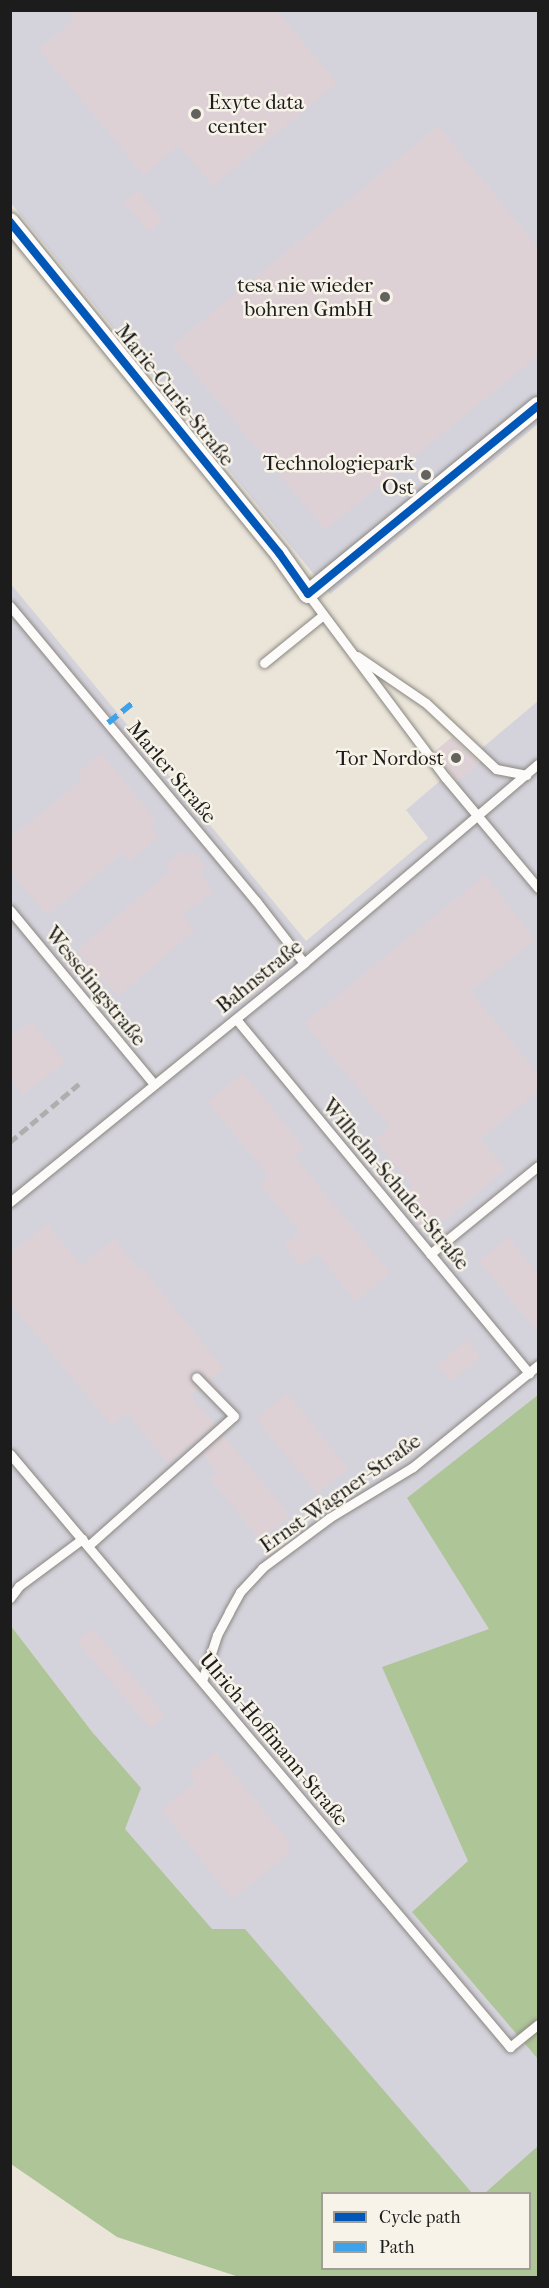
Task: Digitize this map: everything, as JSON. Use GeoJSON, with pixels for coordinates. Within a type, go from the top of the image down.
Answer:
{"type":"FeatureCollection","features":[{"type":"Feature","properties":{"kind":"street","name":"Marie-Curie-Straße"},"geometry":{"type":"LineString","coordinates":[[10,222],[265,536],[308,594]]}},
{"type":"Feature","properties":{"kind":"street"},"geometry":{"type":"LineString","coordinates":[[308,594],[538,406]]}},
{"type":"Feature","properties":{"kind":"lane","name":"Marie-Curie-Straße"},"geometry":{"type":"LineString","coordinates":[[308,594],[477,816]]}},
{"type":"Feature","properties":{"kind":"lane","name":"Marler Straße"},"geometry":{"type":"LineString","coordinates":[[10,606],[256,901],[304,963]]}},
{"type":"Feature","properties":{"kind":"lane"},"geometry":{"type":"LineString","coordinates":[[264,663],[323,615]]}},
{"type":"Feature","properties":{"kind":"lane"},"geometry":{"type":"LineString","coordinates":[[350,651],[426,703],[496,769],[526,775]]}},
{"type":"Feature","properties":{"kind":"lane","name":"Bahnstraße"},"geometry":{"type":"LineString","coordinates":[[10,1202],[304,963],[538,764]]}},
{"type":"Feature","properties":{"kind":"lane"},"geometry":{"type":"LineString","coordinates":[[477,816],[538,888]]}},
{"type":"Feature","properties":{"kind":"lane","name":"Wesselingstraße"},"geometry":{"type":"LineString","coordinates":[[10,910],[154,1084]]}},
{"type":"Feature","properties":{"kind":"lane","name":"Wilhelm-Schuler-Straße"},"geometry":{"type":"LineString","coordinates":[[236,1019],[529,1373]]}},
{"type":"Feature","properties":{"kind":"lane"},"geometry":{"type":"LineString","coordinates":[[430,1254],[538,1166]]}},
{"type":"Feature","properties":{"kind":"lane","name":"Ernst-Wagner-Straße"},"geometry":{"type":"LineString","coordinates":[[202,1681],[218,1635],[229,1612],[240,1592],[262,1568],[329,1518],[413,1467],[538,1365]]}},
{"type":"Feature","properties":{"kind":"lane"},"geometry":{"type":"LineString","coordinates":[[10,1598],[19,1586],[85,1542],[234,1416],[196,1377]]}},
{"type":"Feature","properties":{"kind":"lane","name":"Ulrich-Hoffmann-Straße"},"geometry":{"type":"LineString","coordinates":[[10,1454],[510,2047],[538,2024]]}},
{"type":"Feature","properties":{"kind":"shaded area"},"geometry":{"type":"Polygon","coordinates":[[[10,11],[538,11],[538,424],[330,594],[11,203],[10,11]]]}},
{"type":"Feature","properties":{"kind":"shaded area"},"geometry":{"type":"Polygon","coordinates":[[[10,583],[306,941],[428,838],[406,810],[448,774],[456,783],[480,762],[475,754],[538,701],[538,2277],[531,2269],[531,2192],[439,2192],[119,1838],[93,1733],[11,1626],[10,583]]]}},
{"type":"Feature","properties":{"kind":"green space"},"geometry":{"type":"Polygon","coordinates":[[[538,1395],[538,2059],[412,1912],[468,1861],[382,1667],[489,1629],[407,1498],[538,1395]]]}},
{"type":"Feature","properties":{"kind":"green space"},"geometry":{"type":"Polygon","coordinates":[[[11,1626],[93,1733],[141,1788],[125,1829],[212,1929],[245,1929],[471,2192],[321,2192],[321,2270],[531,2270],[531,2192],[486,2192],[538,2146],[538,2277],[239,2277],[117,2237],[11,2164],[11,1626]]]}},
{"type":"Feature","properties":{"kind":"building","name":"Exyte data center"},"geometry":{"type":"Polygon","coordinates":[[[67,10],[276,10],[337,83],[213,186],[179,145],[144,175],[39,49],[74,19],[67,10]]]}},
{"type":"Feature","properties":{"kind":"building","name":"tesa nie wieder bohren GmbH"},"geometry":{"type":"Polygon","coordinates":[[[438,126],[538,247],[538,355],[325,530],[172,346],[438,126]]]}},
{"type":"Feature","properties":{"kind":"building"},"geometry":{"type":"Polygon","coordinates":[[[138,190],[163,220],[149,232],[123,202],[138,190]]]}},
{"type":"Feature","properties":{"kind":"building","name":"Tor Nordost"},"geometry":{"type":"Polygon","coordinates":[[[452,737],[479,763],[458,782],[434,752],[452,737]]]}},
{"type":"Feature","properties":{"kind":"building"},"geometry":{"type":"Polygon","coordinates":[[[101,753],[156,821],[150,826],[159,837],[129,862],[122,853],[47,915],[10,871],[10,838],[82,780],[77,773],[101,753]]]}},
{"type":"Feature","properties":{"kind":"building"},"geometry":{"type":"Polygon","coordinates":[[[182,851],[187,857],[194,852],[206,867],[199,873],[213,891],[182,915],[195,930],[118,996],[77,950],[170,871],[165,864],[182,851]]]}},
{"type":"Feature","properties":{"kind":"building"},"geometry":{"type":"Polygon","coordinates":[[[485,875],[535,940],[470,991],[538,1074],[538,1091],[480,1139],[506,1169],[444,1221],[438,1215],[422,1228],[398,1197],[413,1185],[374,1139],[390,1127],[304,1023],[485,875]]]}},
{"type":"Feature","properties":{"kind":"building"},"geometry":{"type":"Polygon","coordinates":[[[32,1021],[65,1062],[23,1094],[10,1078],[10,1037],[32,1021]]]}},
{"type":"Feature","properties":{"kind":"building"},"geometry":{"type":"Polygon","coordinates":[[[243,1073],[304,1148],[294,1156],[390,1273],[356,1301],[317,1253],[301,1266],[284,1245],[300,1232],[260,1184],[269,1177],[208,1102],[243,1073]]]}},
{"type":"Feature","properties":{"kind":"building"},"geometry":{"type":"Polygon","coordinates":[[[47,1224],[81,1265],[114,1239],[140,1271],[143,1269],[224,1369],[209,1380],[198,1371],[191,1373],[190,1379],[198,1389],[190,1395],[215,1424],[168,1463],[127,1413],[112,1425],[10,1303],[10,1254],[47,1224]]]}},
{"type":"Feature","properties":{"kind":"building"},"geometry":{"type":"Polygon","coordinates":[[[508,1237],[538,1274],[538,1333],[479,1261],[508,1237]]]}},
{"type":"Feature","properties":{"kind":"building"},"geometry":{"type":"Polygon","coordinates":[[[467,1340],[481,1357],[451,1382],[437,1365],[467,1340]]]}},
{"type":"Feature","properties":{"kind":"building"},"geometry":{"type":"Polygon","coordinates":[[[287,1393],[348,1468],[317,1494],[256,1418],[287,1393]]]}},
{"type":"Feature","properties":{"kind":"building"},"geometry":{"type":"Polygon","coordinates":[[[223,1435],[290,1516],[260,1540],[210,1478],[217,1472],[202,1453],[223,1435]]]}},
{"type":"Feature","properties":{"kind":"building"},"geometry":{"type":"Polygon","coordinates":[[[92,1628],[165,1715],[150,1728],[77,1641],[92,1628]]]}},
{"type":"Feature","properties":{"kind":"building"},"geometry":{"type":"Polygon","coordinates":[[[215,1752],[289,1841],[288,1854],[232,1899],[161,1810],[196,1782],[189,1773],[215,1752]]]}},
{"type":"Feature","properties":{"kind":"railway"},"geometry":{"type":"LineString","coordinates":[[10,1142],[80,1083]]}},
{"type":"Feature","properties":{"kind":"marked path"},"geometry":{"type":"LineString","coordinates":[[108,723],[134,702]]}},
{"type":"Feature","properties":{"kind":"cycle path"},"geometry":{"type":"LineString","coordinates":[[10,222],[279,553],[308,594],[538,406]]}},
{"type":"Feature","properties":{"kind":"place","name":"Exyte data center"},"geometry":{"type":"Point","coordinates":[196,114]}},
{"type":"Feature","properties":{"kind":"place","name":"tesa nie wieder bohren GmbH"},"geometry":{"type":"Point","coordinates":[385,297]}},
{"type":"Feature","properties":{"kind":"place","name":"Technologiepark Ost"},"geometry":{"type":"Point","coordinates":[426,475]}},
{"type":"Feature","properties":{"kind":"place","name":"Tor Nordost"},"geometry":{"type":"Point","coordinates":[456,758]}}]}
